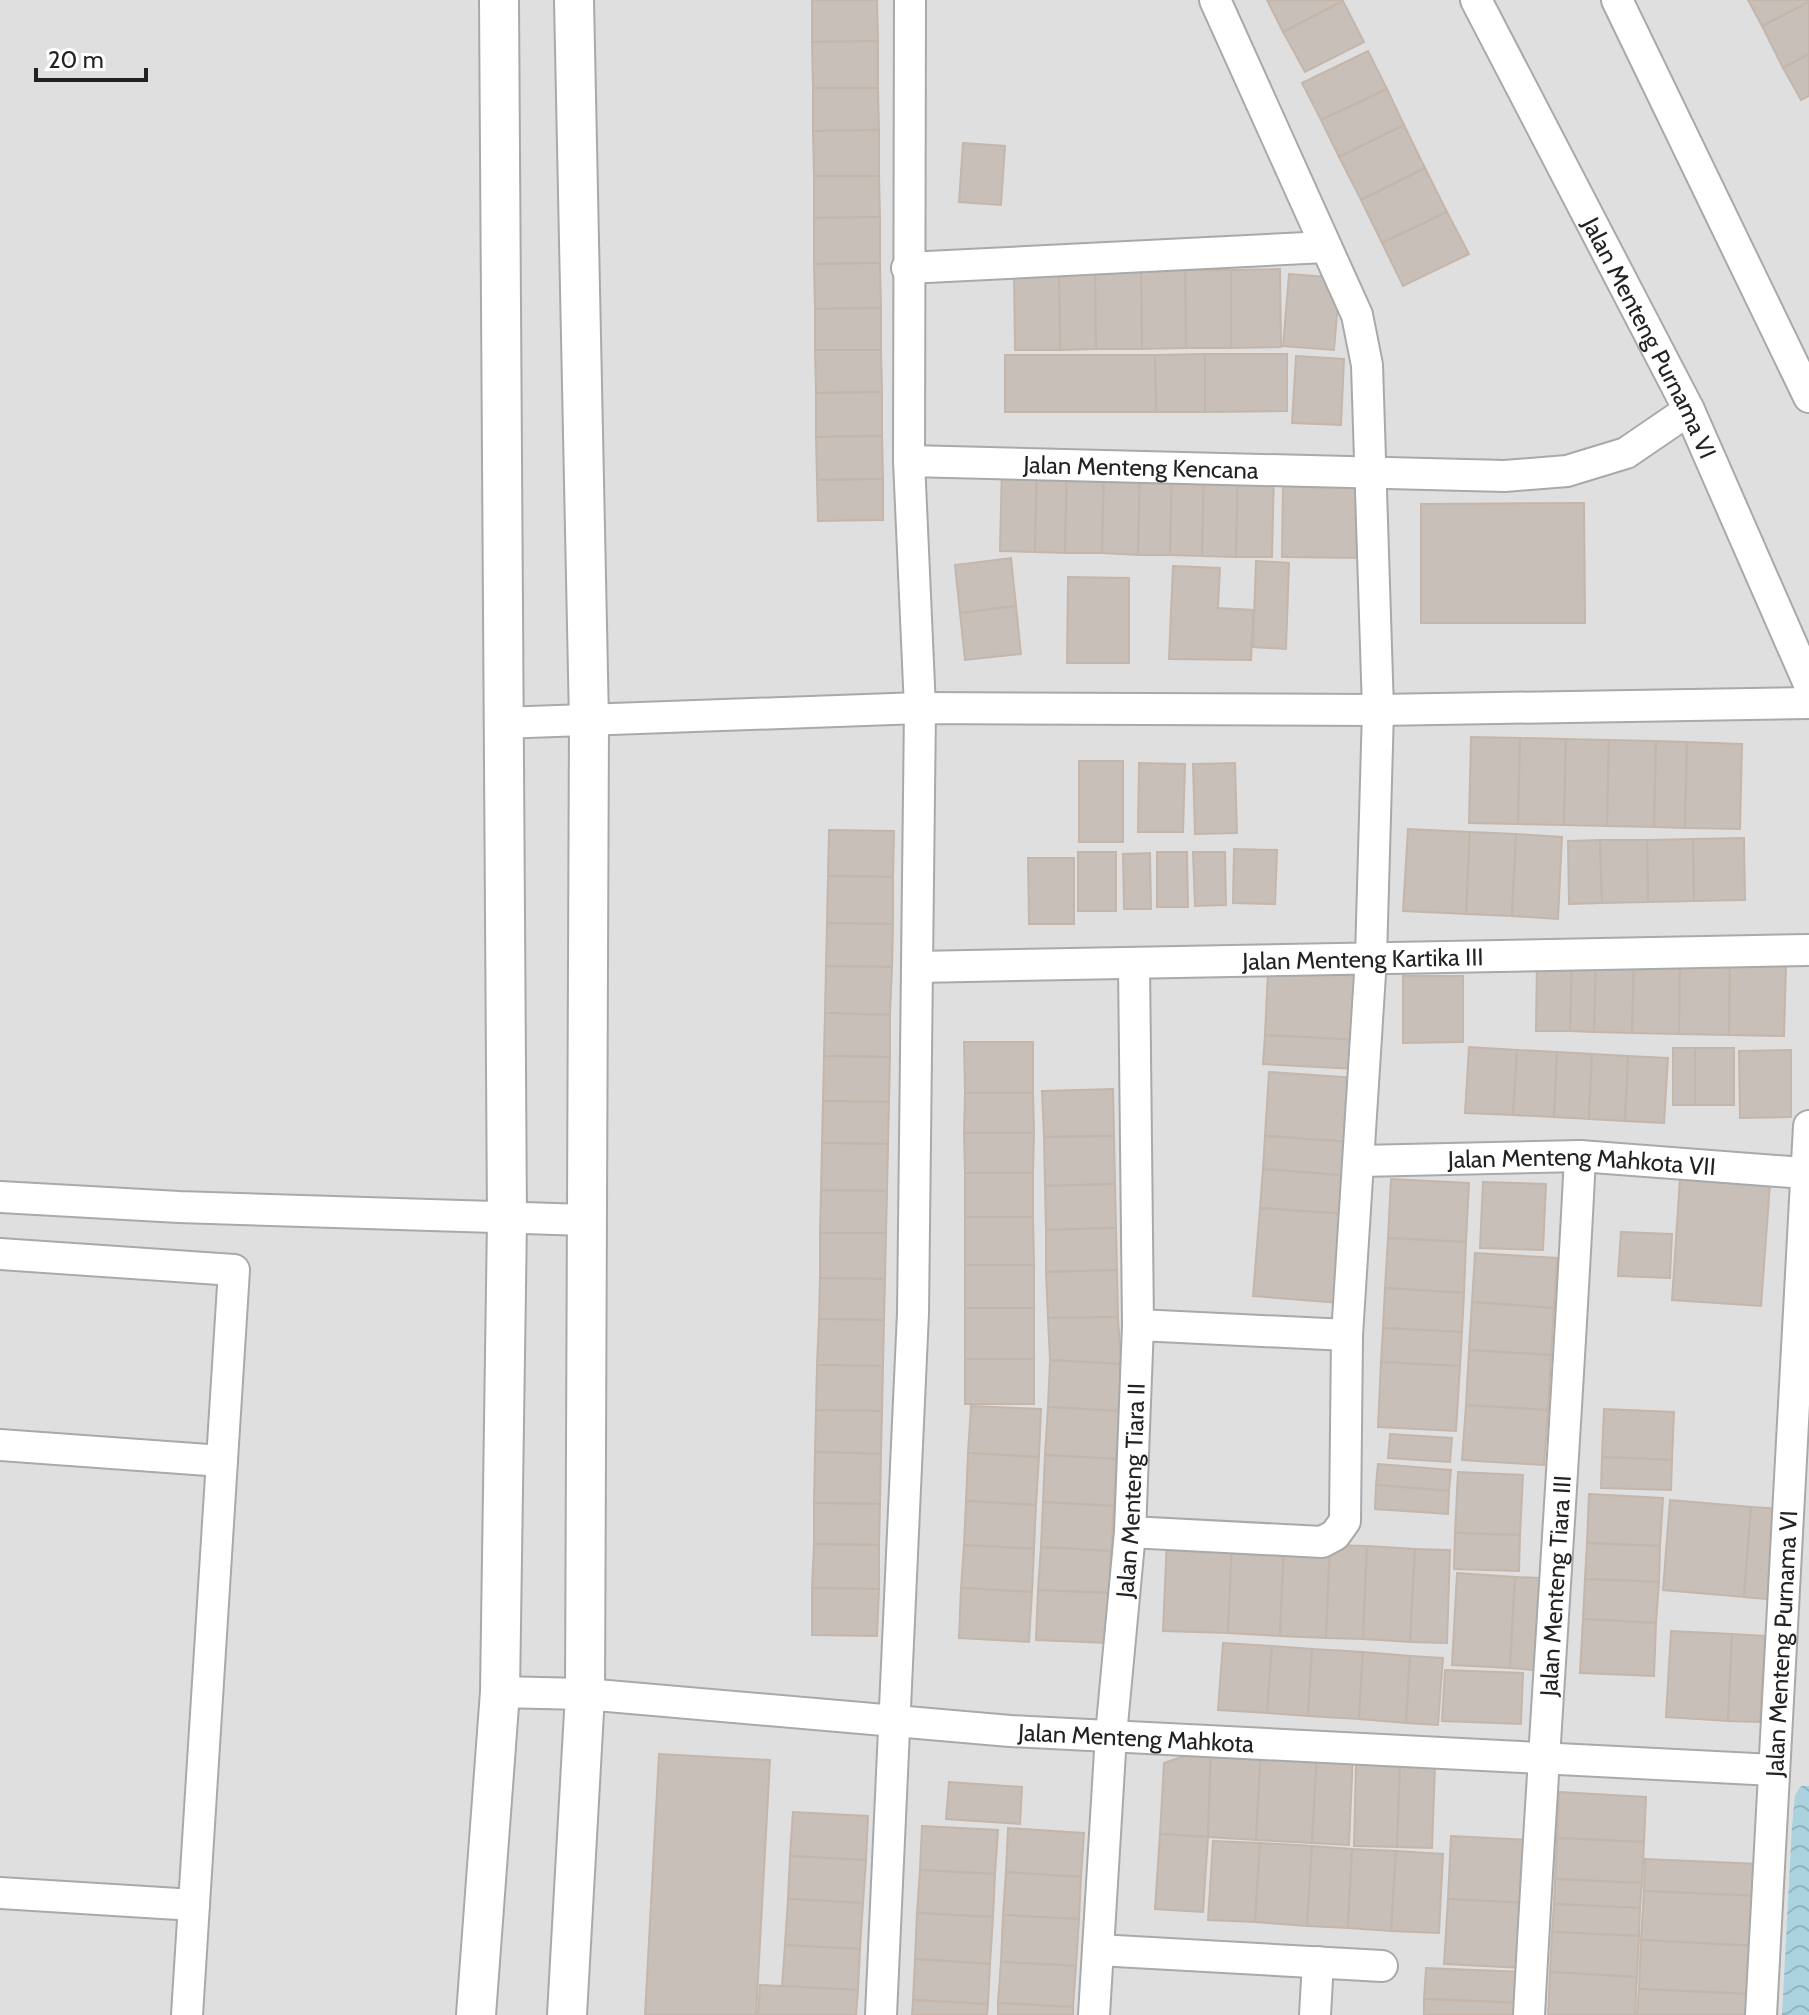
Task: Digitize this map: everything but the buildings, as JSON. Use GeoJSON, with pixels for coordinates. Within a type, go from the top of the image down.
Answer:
{"type":"FeatureCollection","features":[{"type":"Feature","properties":{"kind":"street"},"geometry":{"type":"LineString","coordinates":[[476,2015],[500,1692],[507,1220],[501,723],[499,0]]}},
{"type":"Feature","properties":{"kind":"street"},"geometry":{"type":"LineString","coordinates":[[567,2015],[585,1694],[589,722],[574,0]]}},
{"type":"Feature","properties":{"kind":"street"},"geometry":{"type":"LineString","coordinates":[[881,2015],[897,1722],[913,1313],[920,708],[909,461],[907,268],[910,0]]}},
{"type":"Feature","properties":{"kind":"street"},"geometry":{"type":"LineString","coordinates":[[1130,1532],[1322,1542],[1335,1535],[1345,1521],[1347,1335],[1371,958],[1378,710],[1367,365],[1357,315],[1215,0]]}},
{"type":"Feature","properties":{"kind":"street","name":"Jalan Menteng Purnama VI"},"geometry":{"type":"LineString","coordinates":[[1476,0],[1689,410],[1809,684]]}},
{"type":"Feature","properties":{"kind":"street"},"geometry":{"type":"LineString","coordinates":[[1617,0],[1798,345],[1809,397]]}},
{"type":"Feature","properties":{"kind":"street"},"geometry":{"type":"LineString","coordinates":[[907,268],[1326,247]]}},
{"type":"Feature","properties":{"kind":"street","name":"Jalan Menteng Kencana"},"geometry":{"type":"LineString","coordinates":[[909,461],[1505,476],[1567,471],[1626,453],[1689,410]]}},
{"type":"Feature","properties":{"kind":"street"},"geometry":{"type":"LineString","coordinates":[[501,723],[920,708],[1378,710],[1809,703]]}},
{"type":"Feature","properties":{"kind":"street","name":"Jalan Menteng Kartika III"},"geometry":{"type":"LineString","coordinates":[[917,967],[1809,950]]}},
{"type":"Feature","properties":{"kind":"street","name":"Jalan Menteng Tiara II"},"geometry":{"type":"LineString","coordinates":[[1094,2015],[1111,1735],[1130,1532],[1138,1325],[1134,963]]}},
{"type":"Feature","properties":{"kind":"street","name":"Jalan Menteng Purnama VI"},"geometry":{"type":"LineString","coordinates":[[1761,2015],[1804,1173],[1809,1126]]}},
{"type":"Feature","properties":{"kind":"street","name":"Jalan Menteng Mahkota VII"},"geometry":{"type":"LineString","coordinates":[[1360,1161],[1580,1156],[1804,1173]]}},
{"type":"Feature","properties":{"kind":"street","name":"Jalan Menteng Tiara III"},"geometry":{"type":"LineString","coordinates":[[1529,2015],[1543,1759],[1564,1475],[1580,1156]]}},
{"type":"Feature","properties":{"kind":"street"},"geometry":{"type":"LineString","coordinates":[[0,1197],[507,1220],[586,1220]]}},
{"type":"Feature","properties":{"kind":"street"},"geometry":{"type":"LineString","coordinates":[[0,1254],[234,1270],[187,2015]]}},
{"type":"Feature","properties":{"kind":"street"},"geometry":{"type":"LineString","coordinates":[[1138,1325],[1347,1335]]}},
{"type":"Feature","properties":{"kind":"street"},"geometry":{"type":"LineString","coordinates":[[0,1445],[222,1461]]}},
{"type":"Feature","properties":{"kind":"street","name":"Jalan Menteng Mahkota"},"geometry":{"type":"LineString","coordinates":[[500,1692],[585,1694],[897,1722],[1774,1770]]}},
{"type":"Feature","properties":{"kind":"street"},"geometry":{"type":"LineString","coordinates":[[0,1893],[194,1905]]}},
{"type":"Feature","properties":{"kind":"street"},"geometry":{"type":"LineString","coordinates":[[1098,1950],[1382,1966]]}},
{"type":"Feature","properties":{"kind":"street"},"geometry":{"type":"LineString","coordinates":[[1315,2015],[1318,1962]]}},
{"type":"Feature","properties":{"kind":"shaded area"},"geometry":{"type":"Polygon","coordinates":[[[0,0],[1809,0],[1809,2015],[0,2015],[0,0]]]}},
{"type":"Feature","properties":{"kind":"water"},"geometry":{"type":"Polygon","coordinates":[[[1801,1786],[1809,1786],[1809,2015],[1782,2015],[1792,1825],[1795,1795],[1801,1786]]]}}]}
